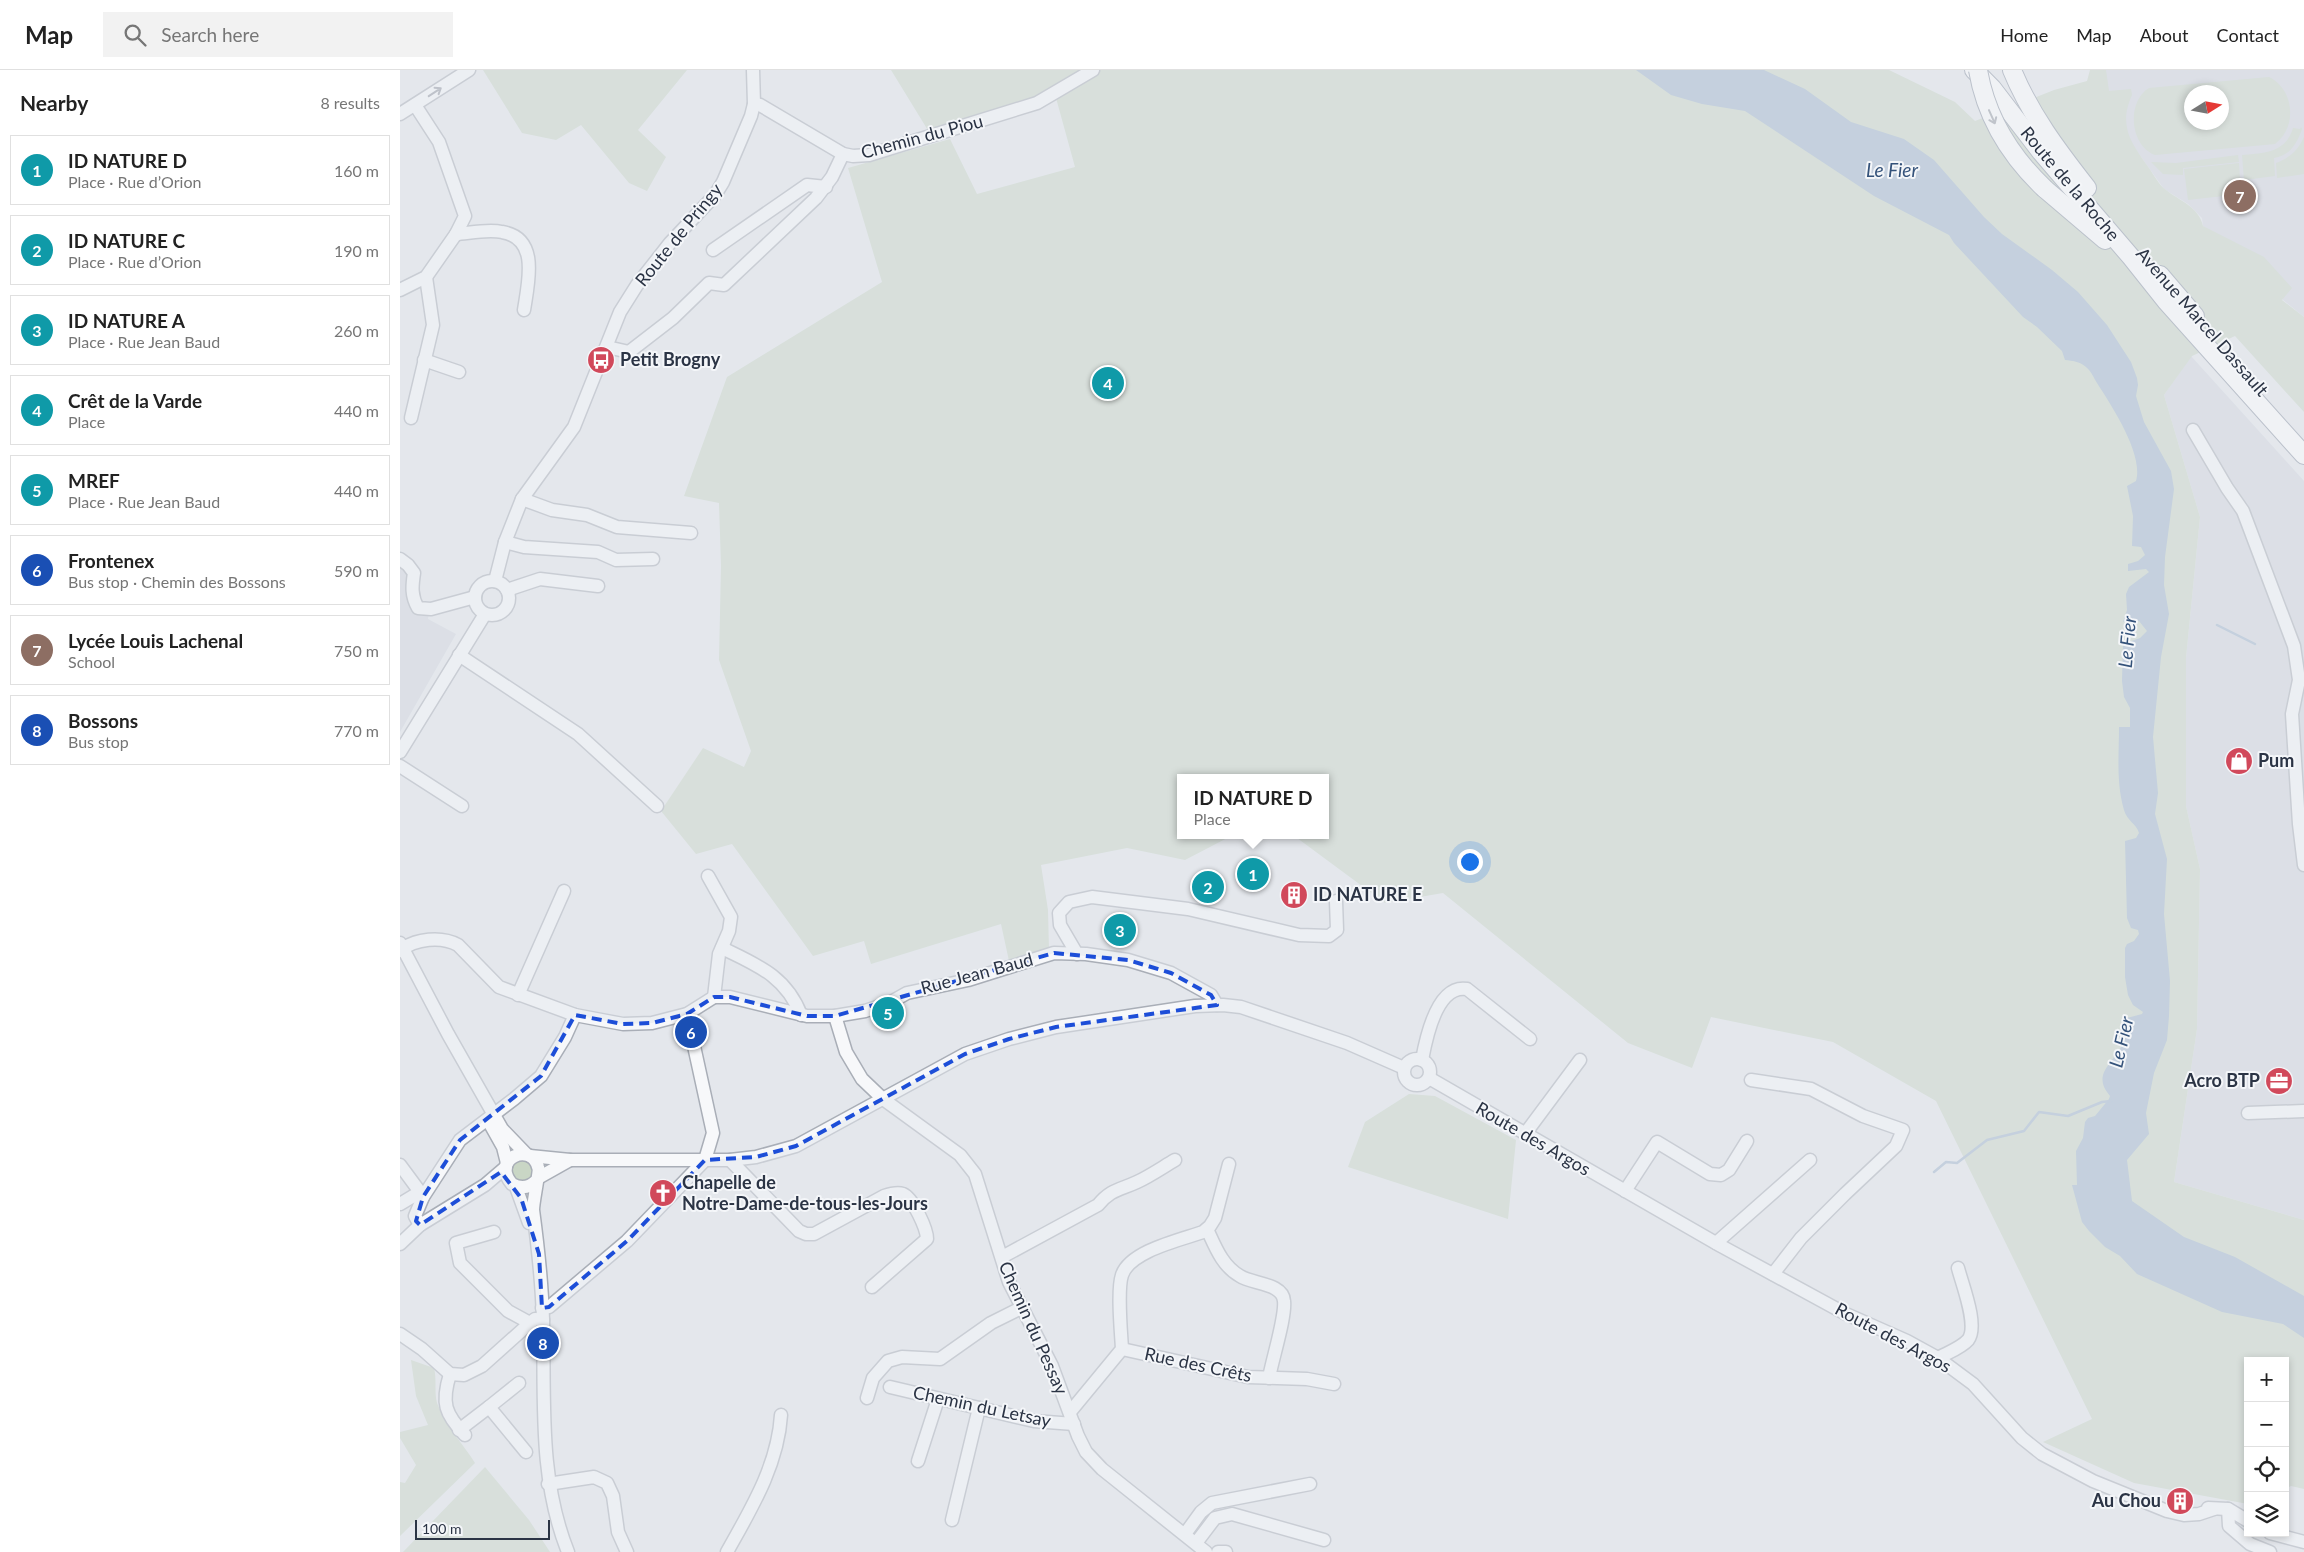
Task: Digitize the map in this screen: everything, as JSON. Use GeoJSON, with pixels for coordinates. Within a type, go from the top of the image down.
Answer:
{"type":"FeatureCollection","features":[{"type":"Feature","properties":{"kind":"highway","name":"Route de la Roche"},"geometry":{"type":"LineString","coordinates":[[1974,70],[1992,88],[2048,161],[2166,300]]}},
{"type":"Feature","properties":{"kind":"highway"},"geometry":{"type":"LineString","coordinates":[[1978,70],[1987,107],[2000,134],[2014,156],[2045,188],[2111,246],[2166,300]]}},
{"type":"Feature","properties":{"kind":"highway","name":"Route de la Roche"},"geometry":{"type":"LineString","coordinates":[[1984,70],[2011,98],[2046,148],[2101,207]]}},
{"type":"Feature","properties":{"kind":"highway"},"geometry":{"type":"LineString","coordinates":[[2012,70],[2020,91],[2050,139],[2101,207]]}},
{"type":"Feature","properties":{"kind":"highway","name":"Avenue Marcel Dassault"},"geometry":{"type":"LineString","coordinates":[[2101,207],[2221,346],[2304,436]]}},
{"type":"Feature","properties":{"kind":"highway","name":"Avenue Marcel Dassault"},"geometry":{"type":"LineString","coordinates":[[2166,300],[2304,455]]}},
{"type":"Feature","properties":{"kind":"street"},"geometry":{"type":"LineString","coordinates":[[400,114],[469,70]]}},
{"type":"Feature","properties":{"kind":"street","name":"Chemin du Piou"},"geometry":{"type":"LineString","coordinates":[[754,104],[760,105],[843,154],[853,156],[882,152],[1037,103],[1093,70]]}},
{"type":"Feature","properties":{"kind":"street","name":"Route de Pringy"},"geometry":{"type":"LineString","coordinates":[[495,582],[506,542],[522,499],[571,433],[620,312],[637,284],[670,243],[715,195],[723,182],[746,131],[754,104],[751,71]]}},
{"type":"Feature","properties":{"kind":"street"},"geometry":{"type":"LineString","coordinates":[[400,290],[426,277],[456,234],[465,216],[439,142],[415,106]]}},
{"type":"Feature","properties":{"kind":"street"},"geometry":{"type":"LineString","coordinates":[[607,347],[630,352],[673,318],[709,283],[724,285],[826,187],[843,154]]}},
{"type":"Feature","properties":{"kind":"street"},"geometry":{"type":"LineString","coordinates":[[713,250],[807,185],[826,187]]}},
{"type":"Feature","properties":{"kind":"street"},"geometry":{"type":"LineString","coordinates":[[456,234],[502,232],[516,236],[526,248],[530,263],[524,310]]}},
{"type":"Feature","properties":{"kind":"street"},"geometry":{"type":"LineString","coordinates":[[411,418],[433,325],[426,277]]}},
{"type":"Feature","properties":{"kind":"street"},"geometry":{"type":"LineString","coordinates":[[424,360],[459,372]]}},
{"type":"Feature","properties":{"kind":"street"},"geometry":{"type":"LineString","coordinates":[[2193,430],[2227,488],[2243,511],[2294,646],[2299,680],[2292,714],[2304,865]]}},
{"type":"Feature","properties":{"kind":"street"},"geometry":{"type":"LineString","coordinates":[[522,499],[552,510],[587,515],[617,527],[692,533]]}},
{"type":"Feature","properties":{"kind":"street"},"geometry":{"type":"LineString","coordinates":[[506,542],[524,546],[598,552],[616,560],[653,558]]}},
{"type":"Feature","properties":{"kind":"street"},"geometry":{"type":"LineString","coordinates":[[400,559],[414,573],[413,599],[418,608],[431,609],[475,597]]}},
{"type":"Feature","properties":{"kind":"street"},"geometry":{"type":"LineString","coordinates":[[507,590],[540,579],[598,586]]}},
{"type":"Feature","properties":{"kind":"street"},"geometry":{"type":"LineString","coordinates":[[495,582],[507,590],[508,600],[504,610],[495,615],[485,614],[477,607],[475,597],[479,587],[484,583],[495,582]]}},
{"type":"Feature","properties":{"kind":"street"},"geometry":{"type":"LineString","coordinates":[[400,752],[485,614]]}},
{"type":"Feature","properties":{"kind":"street"},"geometry":{"type":"LineString","coordinates":[[459,655],[578,734],[656,806]]}},
{"type":"Feature","properties":{"kind":"street"},"geometry":{"type":"LineString","coordinates":[[400,766],[462,806]]}},
{"type":"Feature","properties":{"kind":"street"},"geometry":{"type":"LineString","coordinates":[[402,952],[414,954],[431,941],[444,939],[458,945],[499,988],[575,1015],[623,1024],[652,1023],[688,1014],[714,997],[716,972],[722,948],[729,931],[731,917],[708,876]]}},
{"type":"Feature","properties":{"kind":"street"},"geometry":{"type":"LineString","coordinates":[[518,994],[564,891]]}},
{"type":"Feature","properties":{"kind":"street"},"geometry":{"type":"LineString","coordinates":[[1077,954],[1060,924],[1058,913],[1069,902],[1092,897],[1188,909],[1289,933],[1318,937],[1329,936],[1337,930],[1336,901]]}},
{"type":"Feature","properties":{"kind":"street"},"geometry":{"type":"LineString","coordinates":[[1054,953],[1060,924]]}},
{"type":"Feature","properties":{"kind":"street"},"geometry":{"type":"LineString","coordinates":[[722,948],[761,967],[780,981],[792,996],[802,1015]]}},
{"type":"Feature","properties":{"kind":"street"},"geometry":{"type":"LineString","coordinates":[[402,952],[491,1116],[503,1147],[507,1179],[514,1186],[539,1254]]}},
{"type":"Feature","properties":{"kind":"street","name":"Rue Jean Baud"},"geometry":{"type":"LineString","coordinates":[[714,997],[730,997],[802,1015],[835,1016],[865,1011],[891,1002],[906,993],[968,980],[1054,953],[1128,960],[1171,974],[1211,995],[1216,1005]]}},
{"type":"Feature","properties":{"kind":"street"},"geometry":{"type":"LineString","coordinates":[[1422,1060],[1426,1038],[1440,1003],[1451,992],[1461,988],[1466,989],[1530,1039]]}},
{"type":"Feature","properties":{"kind":"street"},"geometry":{"type":"LineString","coordinates":[[400,1244],[420,1225],[485,1186],[515,1155],[570,1160],[730,1160],[756,1156],[796,1146],[965,1054],[1009,1039],[1056,1028],[1216,1005],[1241,1007],[1347,1043],[1404,1068]]}},
{"type":"Feature","properties":{"kind":"street"},"geometry":{"type":"LineString","coordinates":[[400,1334],[422,1349],[450,1374],[464,1375],[482,1366],[627,1241],[705,1160],[713,1133],[688,1014]]}},
{"type":"Feature","properties":{"kind":"street"},"geometry":{"type":"LineString","coordinates":[[420,1225],[415,1216],[422,1195],[460,1140],[541,1076],[565,1037],[575,1015]]}},
{"type":"Feature","properties":{"kind":"street","name":"Chemin du Pessay"},"geometry":{"type":"LineString","coordinates":[[835,1016],[846,1052],[854,1067],[869,1087],[960,1155],[968,1164],[982,1189],[1009,1282],[1052,1366],[1086,1452],[1102,1469],[1206,1552]]}},
{"type":"Feature","properties":{"kind":"street"},"geometry":{"type":"LineString","coordinates":[[1415,1058],[1422,1060],[1429,1066],[1429,1078],[1420,1086],[1411,1084],[1404,1078],[1404,1068],[1408,1062],[1415,1058]]}},
{"type":"Feature","properties":{"kind":"street"},"geometry":{"type":"LineString","coordinates":[[1525,1134],[1580,1060]]}},
{"type":"Feature","properties":{"kind":"street","name":"Route des Argos"},"geometry":{"type":"LineString","coordinates":[[1429,1078],[1624,1192],[1716,1243],[1846,1314],[1907,1341],[1938,1358],[1973,1384],[2022,1438],[2042,1454],[2092,1481],[2167,1511],[2184,1515],[2212,1506],[2237,1512]]}},
{"type":"Feature","properties":{"kind":"street"},"geometry":{"type":"LineString","coordinates":[[1751,1080],[1811,1089],[1863,1116],[1903,1130],[1896,1146],[1845,1194],[1770,1272]]}},
{"type":"Feature","properties":{"kind":"street"},"geometry":{"type":"LineString","coordinates":[[2248,1113],[2304,1111]]}},
{"type":"Feature","properties":{"kind":"street"},"geometry":{"type":"LineString","coordinates":[[491,1116],[538,1166],[533,1210],[539,1254],[538,1317],[548,1484],[557,1523],[568,1552]]}},
{"type":"Feature","properties":{"kind":"street"},"geometry":{"type":"LineString","coordinates":[[1624,1192],[1657,1142],[1710,1174],[1721,1174],[1729,1170],[1747,1141]]}},
{"type":"Feature","properties":{"kind":"street"},"geometry":{"type":"LineString","coordinates":[[485,1186],[527,1187],[570,1160]]}},
{"type":"Feature","properties":{"kind":"street"},"geometry":{"type":"LineString","coordinates":[[730,1160],[799,1230],[806,1234],[814,1234],[884,1196],[893,1193],[903,1194],[910,1199],[927,1232],[927,1239],[872,1287]]}},
{"type":"Feature","properties":{"kind":"street"},"geometry":{"type":"LineString","coordinates":[[1002,1257],[1098,1205],[1109,1193],[1117,1188],[1137,1182],[1175,1160]]}},
{"type":"Feature","properties":{"kind":"street"},"geometry":{"type":"LineString","coordinates":[[1716,1243],[1810,1160]]}},
{"type":"Feature","properties":{"kind":"street"},"geometry":{"type":"LineString","coordinates":[[1072,1418],[1122,1349],[1121,1281],[1128,1264],[1142,1254],[1207,1229],[1214,1218],[1229,1164]]}},
{"type":"Feature","properties":{"kind":"street"},"geometry":{"type":"LineString","coordinates":[[400,1165],[422,1195]]}},
{"type":"Feature","properties":{"kind":"street"},"geometry":{"type":"LineString","coordinates":[[400,1204],[422,1195]]}},
{"type":"Feature","properties":{"kind":"street"},"geometry":{"type":"LineString","coordinates":[[1770,1272],[1824,1205]]}},
{"type":"Feature","properties":{"kind":"street"},"geometry":{"type":"LineString","coordinates":[[1207,1229],[1220,1256],[1231,1270],[1249,1280],[1277,1289],[1283,1296],[1284,1308],[1269,1378]]}},
{"type":"Feature","properties":{"kind":"street"},"geometry":{"type":"LineString","coordinates":[[494,1232],[456,1243],[460,1263],[508,1311],[538,1317]]}},
{"type":"Feature","properties":{"kind":"street"},"geometry":{"type":"LineString","coordinates":[[1938,1358],[1966,1342],[1971,1336],[1972,1320],[1958,1268]]}},
{"type":"Feature","properties":{"kind":"street"},"geometry":{"type":"LineString","coordinates":[[867,1398],[873,1378],[888,1361],[902,1357],[940,1359],[991,1323],[1021,1308]]}},
{"type":"Feature","properties":{"kind":"street","name":"Rue des Crêts"},"geometry":{"type":"LineString","coordinates":[[1122,1349],[1248,1377],[1307,1378],[1334,1384]]}},
{"type":"Feature","properties":{"kind":"street"},"geometry":{"type":"LineString","coordinates":[[450,1374],[445,1406],[450,1418],[462,1432],[519,1383]]}},
{"type":"Feature","properties":{"kind":"street","name":"Chemin du Letsay"},"geometry":{"type":"LineString","coordinates":[[890,1387],[1034,1421],[1072,1418]]}},
{"type":"Feature","properties":{"kind":"street"},"geometry":{"type":"LineString","coordinates":[[918,1461],[938,1398]]}},
{"type":"Feature","properties":{"kind":"street"},"geometry":{"type":"LineString","coordinates":[[489,1407],[526,1452]]}},
{"type":"Feature","properties":{"kind":"street"},"geometry":{"type":"LineString","coordinates":[[952,1520],[979,1408]]}},
{"type":"Feature","properties":{"kind":"street"},"geometry":{"type":"LineString","coordinates":[[727,1552],[764,1485],[780,1428],[781,1415]]}},
{"type":"Feature","properties":{"kind":"street"},"geometry":{"type":"LineString","coordinates":[[548,1484],[594,1477],[607,1483],[613,1496],[618,1532],[627,1552]]}},
{"type":"Feature","properties":{"kind":"street"},"geometry":{"type":"LineString","coordinates":[[1185,1534],[1201,1512],[1212,1503],[1310,1484]]}},
{"type":"Feature","properties":{"kind":"street"},"geometry":{"type":"LineString","coordinates":[[2237,1512],[2229,1526],[2250,1544],[2270,1552]]}},
{"type":"Feature","properties":{"kind":"street"},"geometry":{"type":"LineString","coordinates":[[1196,1543],[1215,1518],[1232,1514],[1324,1540]]}},
{"type":"Feature","properties":{"kind":"street"},"geometry":{"type":"LineString","coordinates":[[2285,1537],[2304,1542]]}},
{"type":"Feature","properties":{"kind":"street"},"geometry":{"type":"LineString","coordinates":[[1218,1552],[1226,1552]]}},
{"type":"Feature","properties":{"kind":"highlighted area"},"geometry":{"type":"Polygon","coordinates":[[[1054,953],[1128,960],[1171,973],[1211,995],[1217,1005],[1056,1027],[1009,1039],[965,1054],[796,1146],[756,1157],[705,1160],[627,1241],[549,1307],[542,1308],[539,1254],[521,1198],[501,1172],[420,1225],[416,1221],[423,1197],[460,1140],[541,1076],[575,1015],[623,1024],[652,1023],[687,1014],[714,997],[730,997],[807,1016],[835,1016],[1054,953]]]}},
{"type":"Feature","properties":{"kind":"shaded area"},"geometry":{"type":"Polygon","coordinates":[[[2090,70],[2304,70],[2304,317],[2282,299],[2216,235],[2203,226],[2202,218],[2188,204],[2164,189],[2111,115],[2090,70]]]}},
{"type":"Feature","properties":{"kind":"shaded area"},"geometry":{"type":"Polygon","coordinates":[[[2191,356],[2304,481],[2304,1220],[2174,1182],[2197,1029],[2200,869],[2186,806],[2186,658],[2200,517],[2164,395],[2191,356]]]}},
{"type":"Feature","properties":{"kind":"shaded area"},"geometry":{"type":"Polygon","coordinates":[[[400,565],[409,574],[408,587],[429,613],[428,619],[456,634],[400,732],[400,565]]]}},
{"type":"Feature","properties":{"kind":"green space"},"geometry":{"type":"Polygon","coordinates":[[[483,70],[687,70],[638,130],[666,157],[647,191],[629,183],[581,125],[556,140],[522,133],[483,70]]]}},
{"type":"Feature","properties":{"kind":"green space"},"geometry":{"type":"Polygon","coordinates":[[[891,70],[1889,70],[1955,102],[1975,121],[2054,90],[2087,81],[2090,70],[2106,70],[2109,91],[2131,89],[2132,95],[2126,116],[2126,125],[2132,142],[2159,183],[2193,209],[2201,219],[2203,226],[2264,257],[2292,288],[2282,300],[2304,317],[2304,412],[2235,336],[2192,356],[2164,395],[2200,517],[2186,658],[2186,806],[2200,869],[2197,1029],[2174,1182],[2304,1220],[2304,1489],[2289,1487],[2289,1357],[2244,1357],[2244,1503],[2134,1483],[2043,1442],[2092,1419],[1936,1101],[1833,1042],[1711,1017],[1692,1068],[1628,1043],[1443,893],[1385,903],[1298,839],[1329,839],[1329,774],[1177,774],[1177,839],[1225,839],[1185,860],[1127,848],[1041,865],[1048,910],[1049,950],[1009,961],[1001,924],[871,964],[864,941],[813,956],[732,844],[696,854],[661,811],[703,748],[744,767],[751,751],[719,660],[721,566],[719,503],[684,496],[727,377],[882,282],[848,168],[950,139],[977,194],[1075,167],[1056,98],[929,132],[891,70]]]}},
{"type":"Feature","properties":{"kind":"green space"},"geometry":{"type":"Polygon","coordinates":[[[2269,77],[2284,90],[2288,99],[2290,118],[2282,137],[2275,144],[2155,155],[2140,143],[2136,134],[2134,113],[2142,95],[2149,88],[2269,77]]]}},
{"type":"Feature","properties":{"kind":"green space"},"geometry":{"type":"Polygon","coordinates":[[[2301,127],[2300,134],[2289,152],[2274,158],[2275,176],[2244,180],[2242,155],[2273,150],[2285,142],[2293,128],[2300,129],[2301,127]]]}},
{"type":"Feature","properties":{"kind":"green space"},"geometry":{"type":"Polygon","coordinates":[[[2304,137],[2304,174],[2277,178],[2276,163],[2293,153],[2304,137]]]}},
{"type":"Feature","properties":{"kind":"green space"},"geometry":{"type":"Polygon","coordinates":[[[2238,155],[2239,162],[2183,168],[2183,175],[2163,174],[2151,162],[2176,163],[2238,155]]]}},
{"type":"Feature","properties":{"kind":"green space"},"geometry":{"type":"Polygon","coordinates":[[[2239,163],[2241,194],[2188,200],[2184,169],[2239,163]]]}},
{"type":"Feature","properties":{"kind":"green space"},"geometry":{"type":"Polygon","coordinates":[[[1409,1094],[1435,1096],[1516,1140],[1508,1219],[1348,1167],[1365,1122],[1409,1094]]]}},
{"type":"Feature","properties":{"kind":"green space"},"geometry":{"type":"Polygon","coordinates":[[[522,1159],[531,1163],[534,1174],[527,1182],[517,1182],[510,1169],[512,1164],[522,1159]]]}},
{"type":"Feature","properties":{"kind":"green space"},"geometry":{"type":"Polygon","coordinates":[[[411,1360],[434,1368],[436,1399],[440,1411],[475,1463],[400,1536],[400,1482],[405,1483],[416,1465],[400,1438],[400,1432],[428,1425],[416,1396],[411,1360]]]}},
{"type":"Feature","properties":{"kind":"green space"},"geometry":{"type":"Polygon","coordinates":[[[485,1467],[529,1520],[550,1552],[403,1552],[485,1467]]]}},
{"type":"Feature","properties":{"kind":"water","name":"Le Fier"},"geometry":{"type":"Polygon","coordinates":[[[1636,70],[1764,70],[1805,89],[1851,122],[1904,139],[1934,160],[1984,217],[2002,234],[2052,270],[2078,292],[2107,325],[2131,362],[2137,378],[2136,396],[2144,422],[2171,471],[2174,489],[2165,557],[2164,585],[2169,614],[2161,657],[2153,737],[2158,793],[2155,814],[2167,859],[2164,914],[2170,981],[2169,1016],[2167,1040],[2154,1073],[2146,1113],[2149,1134],[2127,1160],[2132,1201],[2184,1237],[2235,1257],[2304,1296],[2304,1338],[2283,1324],[2222,1312],[2137,1274],[2120,1256],[2105,1247],[2082,1222],[2072,1185],[2077,1185],[2076,1151],[2083,1138],[2085,1122],[2088,1118],[2095,1116],[2110,1096],[2105,1088],[2103,1075],[2122,1045],[2127,1018],[2142,1014],[2143,1012],[2133,1005],[2128,995],[2125,977],[2125,948],[2139,934],[2138,930],[2131,928],[2127,918],[2125,841],[2136,838],[2139,833],[2127,817],[2121,800],[2118,759],[2119,727],[2130,727],[2130,708],[2124,697],[2122,681],[2123,644],[2140,638],[2147,631],[2139,621],[2128,620],[2123,622],[2127,610],[2126,594],[2129,587],[2149,572],[2146,569],[2128,571],[2128,564],[2138,561],[2145,555],[2141,547],[2132,546],[2133,516],[2127,486],[2136,481],[2137,470],[2135,457],[2125,430],[2088,369],[2078,362],[2065,360],[2062,351],[2037,327],[2023,317],[1954,243],[1949,235],[1874,196],[1745,111],[1702,104],[1671,95],[1636,70]]]}},
{"type":"Feature","properties":{"kind":"waterway"},"geometry":{"type":"LineString","coordinates":[[2217,625],[2255,644]]}},
{"type":"Feature","properties":{"kind":"waterway"},"geometry":{"type":"LineString","coordinates":[[1934,1172],[1946,1162],[1957,1163],[1987,1140],[2024,1131],[2039,1112],[2068,1116],[2102,1102],[2111,1101]]}},
{"type":"Feature","properties":{"kind":"place","name":"Lycée Louis Lachenal"},"geometry":{"type":"Point","coordinates":[2240,196]}},
{"type":"Feature","properties":{"kind":"place","name":"Petit Brogny"},"geometry":{"type":"Point","coordinates":[601,360]}},
{"type":"Feature","properties":{"kind":"place","name":"Crêt de la Varde"},"geometry":{"type":"Point","coordinates":[1108,383]}},
{"type":"Feature","properties":{"kind":"place","name":"Pum"},"geometry":{"type":"Point","coordinates":[2239,761]}},
{"type":"Feature","properties":{"kind":"place","name":"ID NATURE D"},"geometry":{"type":"Point","coordinates":[1253,874]}},
{"type":"Feature","properties":{"kind":"place","name":"ID NATURE C"},"geometry":{"type":"Point","coordinates":[1208,887]}},
{"type":"Feature","properties":{"kind":"place","name":"ID NATURE E"},"geometry":{"type":"Point","coordinates":[1294,895]}},
{"type":"Feature","properties":{"kind":"place","name":"ID NATURE A"},"geometry":{"type":"Point","coordinates":[1120,930]}},
{"type":"Feature","properties":{"kind":"place","name":"MREF"},"geometry":{"type":"Point","coordinates":[888,1013]}},
{"type":"Feature","properties":{"kind":"place","name":"Frontenex"},"geometry":{"type":"Point","coordinates":[691,1032]}},
{"type":"Feature","properties":{"kind":"place","name":"Acro BTP"},"geometry":{"type":"Point","coordinates":[2279,1081]}},
{"type":"Feature","properties":{"kind":"place","name":"Chapelle de Notre-Dame-de-tous-les-Jours"},"geometry":{"type":"Point","coordinates":[663,1193]}},
{"type":"Feature","properties":{"kind":"place","name":"Bossons"},"geometry":{"type":"Point","coordinates":[543,1343]}},
{"type":"Feature","properties":{"kind":"place","name":"Au Chou"},"geometry":{"type":"Point","coordinates":[2180,1501]}}]}
